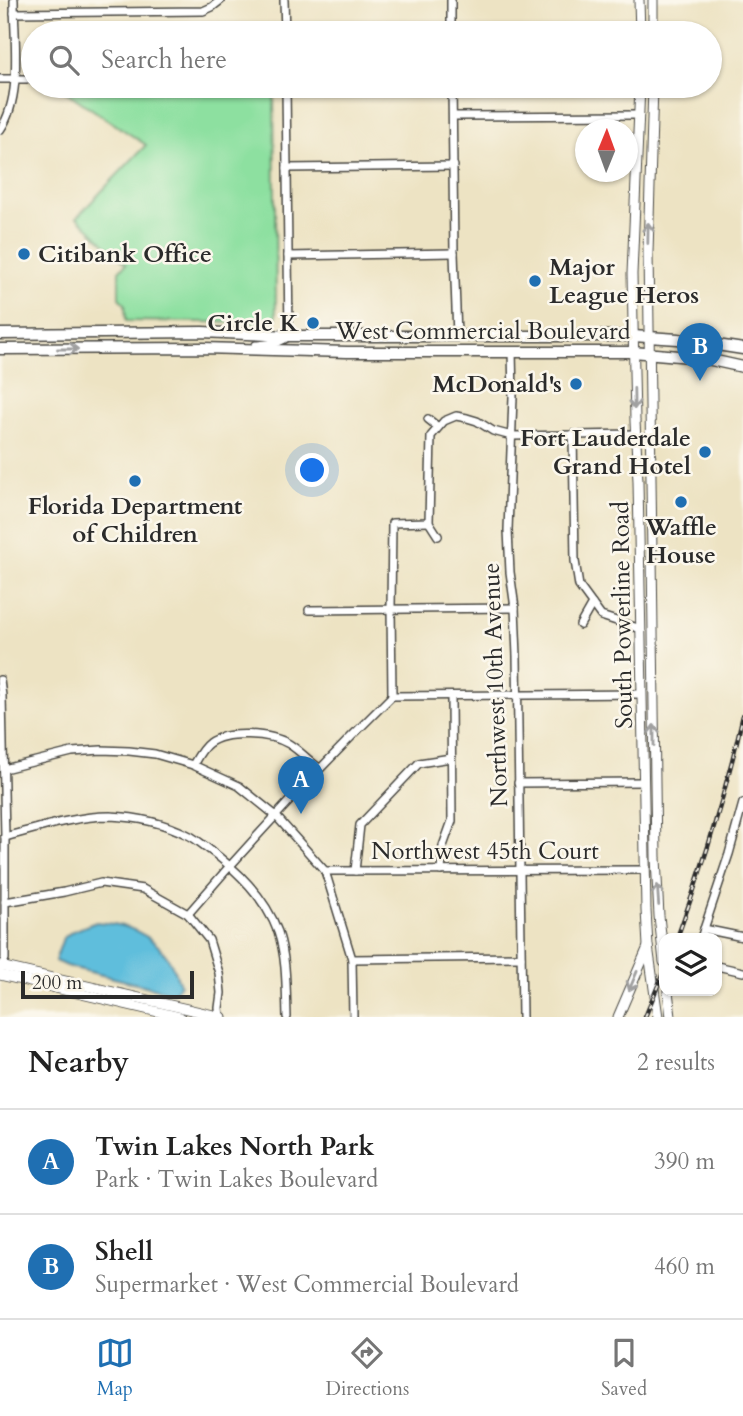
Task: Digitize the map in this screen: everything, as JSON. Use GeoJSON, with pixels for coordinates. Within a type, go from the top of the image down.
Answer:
{"type":"FeatureCollection","features":[{"type":"Feature","properties":{"kind":"highway","name":"West Commercial Boulevard"},"geometry":{"type":"LineString","coordinates":[[0,334],[202,332],[289,337],[633,336],[702,342],[743,349]]}},
{"type":"Feature","properties":{"kind":"highway"},"geometry":{"type":"LineString","coordinates":[[307,351],[313,342],[355,342],[402,336]]}},
{"type":"Feature","properties":{"kind":"highway","name":"West Commercial Boulevard"},"geometry":{"type":"LineString","coordinates":[[0,349],[633,352],[702,358],[743,367]]}},
{"type":"Feature","properties":{"kind":"main road"},"geometry":{"type":"LineString","coordinates":[[639,0],[640,21]]}},
{"type":"Feature","properties":{"kind":"main road"},"geometry":{"type":"LineString","coordinates":[[653,0],[653,21]]}},
{"type":"Feature","properties":{"kind":"main road","name":"South Powerline Road"},"geometry":{"type":"LineString","coordinates":[[640,98],[632,274],[633,352],[645,870],[649,946],[658,1017]]}},
{"type":"Feature","properties":{"kind":"main road"},"geometry":{"type":"LineString","coordinates":[[645,98],[653,104]]}},
{"type":"Feature","properties":{"kind":"main road","name":"South Powerline Road"},"geometry":{"type":"LineString","coordinates":[[653,98],[648,252],[655,796],[661,933]]}},
{"type":"Feature","properties":{"kind":"main road"},"geometry":{"type":"LineString","coordinates":[[639,115],[652,127]]}},
{"type":"Feature","properties":{"kind":"main road"},"geometry":{"type":"LineString","coordinates":[[641,629],[653,634]]}},
{"type":"Feature","properties":{"kind":"main road"},"geometry":{"type":"LineString","coordinates":[[644,765],[655,783]]}},
{"type":"Feature","properties":{"kind":"main road"},"geometry":{"type":"LineString","coordinates":[[644,782],[655,796]]}},
{"type":"Feature","properties":{"kind":"main road"},"geometry":{"type":"LineString","coordinates":[[618,1017],[649,946]]}},
{"type":"Feature","properties":{"kind":"main road"},"geometry":{"type":"LineString","coordinates":[[0,969],[221,1017]]}},
{"type":"Feature","properties":{"kind":"main road"},"geometry":{"type":"LineString","coordinates":[[0,969],[180,1017]]}},
{"type":"Feature","properties":{"kind":"main road"},"geometry":{"type":"LineString","coordinates":[[669,996],[671,1017]]}},
{"type":"Feature","properties":{"kind":"street"},"geometry":{"type":"LineString","coordinates":[[0,130],[12,107],[15,79],[14,0]]}},
{"type":"Feature","properties":{"kind":"street"},"geometry":{"type":"LineString","coordinates":[[14,13],[203,10],[221,0]]}},
{"type":"Feature","properties":{"kind":"street"},"geometry":{"type":"LineString","coordinates":[[284,0],[285,21]]}},
{"type":"Feature","properties":{"kind":"street"},"geometry":{"type":"LineString","coordinates":[[451,0],[452,21]]}},
{"type":"Feature","properties":{"kind":"street"},"geometry":{"type":"LineString","coordinates":[[0,79],[21,79]]}},
{"type":"Feature","properties":{"kind":"street"},"geometry":{"type":"LineString","coordinates":[[286,98],[289,337]]}},
{"type":"Feature","properties":{"kind":"street"},"geometry":{"type":"LineString","coordinates":[[452,98],[457,336]]}},
{"type":"Feature","properties":{"kind":"street"},"geometry":{"type":"LineString","coordinates":[[453,116],[639,115]]}},
{"type":"Feature","properties":{"kind":"street"},"geometry":{"type":"LineString","coordinates":[[287,168],[454,166]]}},
{"type":"Feature","properties":{"kind":"street"},"geometry":{"type":"LineString","coordinates":[[288,256],[454,253]]}},
{"type":"Feature","properties":{"kind":"street","name":"West Commercial Boulevard"},"geometry":{"type":"LineString","coordinates":[[221,348],[273,344],[289,337]]}},
{"type":"Feature","properties":{"kind":"street","name":"Northwest 10th Avenue"},"geometry":{"type":"LineString","coordinates":[[512,351],[508,530],[515,608],[518,694],[522,1017]]}},
{"type":"Feature","properties":{"kind":"street"},"geometry":{"type":"LineString","coordinates":[[438,536],[429,522],[431,436],[443,421],[456,416],[467,418],[493,431],[512,436],[636,434]]}},
{"type":"Feature","properties":{"kind":"street"},"geometry":{"type":"LineString","coordinates":[[428,419],[438,427]]}},
{"type":"Feature","properties":{"kind":"street"},"geometry":{"type":"LineString","coordinates":[[573,434],[575,561],[579,586],[601,616],[641,629]]}},
{"type":"Feature","properties":{"kind":"street"},"geometry":{"type":"LineString","coordinates":[[392,696],[392,523],[429,522]]}},
{"type":"Feature","properties":{"kind":"street"},"geometry":{"type":"LineString","coordinates":[[580,625],[592,604]]}},
{"type":"Feature","properties":{"kind":"street"},"geometry":{"type":"LineString","coordinates":[[309,610],[515,608]]}},
{"type":"Feature","properties":{"kind":"street"},"geometry":{"type":"LineString","coordinates":[[0,680],[5,837],[5,959],[0,969]]}},
{"type":"Feature","properties":{"kind":"street"},"geometry":{"type":"LineString","coordinates":[[188,914],[275,815],[392,696],[642,694]]}},
{"type":"Feature","properties":{"kind":"street"},"geometry":{"type":"LineString","coordinates":[[441,871],[443,846],[452,821],[451,696]]}},
{"type":"Feature","properties":{"kind":"street"},"geometry":{"type":"LineString","coordinates":[[193,765],[208,744],[223,736],[248,736],[270,737],[289,744],[319,768]]}},
{"type":"Feature","properties":{"kind":"street"},"geometry":{"type":"LineString","coordinates":[[4,769],[72,752],[101,750],[155,754],[193,765],[239,786],[275,815],[325,871],[352,959],[353,1017]]}},
{"type":"Feature","properties":{"kind":"street"},"geometry":{"type":"LineString","coordinates":[[355,871],[360,825],[419,763],[451,758]]}},
{"type":"Feature","properties":{"kind":"street"},"geometry":{"type":"LineString","coordinates":[[518,783],[644,782]]}},
{"type":"Feature","properties":{"kind":"street"},"geometry":{"type":"LineString","coordinates":[[703,933],[741,823],[743,803]]}},
{"type":"Feature","properties":{"kind":"street"},"geometry":{"type":"LineString","coordinates":[[5,837],[83,818],[109,816],[164,825],[191,836],[230,864],[265,904],[278,932],[286,964],[287,1017]]}},
{"type":"Feature","properties":{"kind":"street","name":"Northwest 45th Court"},"geometry":{"type":"LineString","coordinates":[[325,871],[645,870]]}},
{"type":"Feature","properties":{"kind":"street"},"geometry":{"type":"LineString","coordinates":[[5,902],[102,883],[143,889],[188,914],[209,940],[219,973],[221,1017]]}},
{"type":"Feature","properties":{"kind":"street"},"geometry":{"type":"LineString","coordinates":[[704,929],[743,937]]}},
{"type":"Feature","properties":{"kind":"street"},"geometry":{"type":"LineString","coordinates":[[352,959],[521,957]]}},
{"type":"Feature","properties":{"kind":"street"},"geometry":{"type":"LineString","coordinates":[[722,967],[743,972]]}},
{"type":"Feature","properties":{"kind":"green space"},"geometry":{"type":"Polygon","coordinates":[[[75,98],[274,98],[276,318],[273,323],[126,321],[125,304],[119,298],[119,271],[126,264],[77,217],[146,145],[75,98]]]}},
{"type":"Feature","properties":{"kind":"water"},"geometry":{"type":"Polygon","coordinates":[[[96,922],[137,931],[154,942],[168,958],[180,984],[174,993],[55,961],[63,938],[96,922]]]}},
{"type":"Feature","properties":{"kind":"railway"},"geometry":{"type":"LineString","coordinates":[[679,933],[714,828],[743,715]]}},
{"type":"Feature","properties":{"kind":"railway"},"geometry":{"type":"LineString","coordinates":[[645,1017],[659,983]]}},
{"type":"Feature","properties":{"kind":"place","name":"Citibank Office"},"geometry":{"type":"Point","coordinates":[24,254]}},
{"type":"Feature","properties":{"kind":"place","name":"Major League Heros"},"geometry":{"type":"Point","coordinates":[535,281]}},
{"type":"Feature","properties":{"kind":"place","name":"Circle K"},"geometry":{"type":"Point","coordinates":[313,323]}},
{"type":"Feature","properties":{"kind":"place","name":"Shell"},"geometry":{"type":"Point","coordinates":[700,381]}},
{"type":"Feature","properties":{"kind":"place","name":"McDonald's"},"geometry":{"type":"Point","coordinates":[576,384]}},
{"type":"Feature","properties":{"kind":"place","name":"Fort Lauderdale Grand Hotel"},"geometry":{"type":"Point","coordinates":[705,452]}},
{"type":"Feature","properties":{"kind":"place","name":"Florida Department of Children"},"geometry":{"type":"Point","coordinates":[135,481]}},
{"type":"Feature","properties":{"kind":"place","name":"Waffle House"},"geometry":{"type":"Point","coordinates":[681,502]}},
{"type":"Feature","properties":{"kind":"place","name":"Twin Lakes North Park"},"geometry":{"type":"Point","coordinates":[301,814]}}]}
